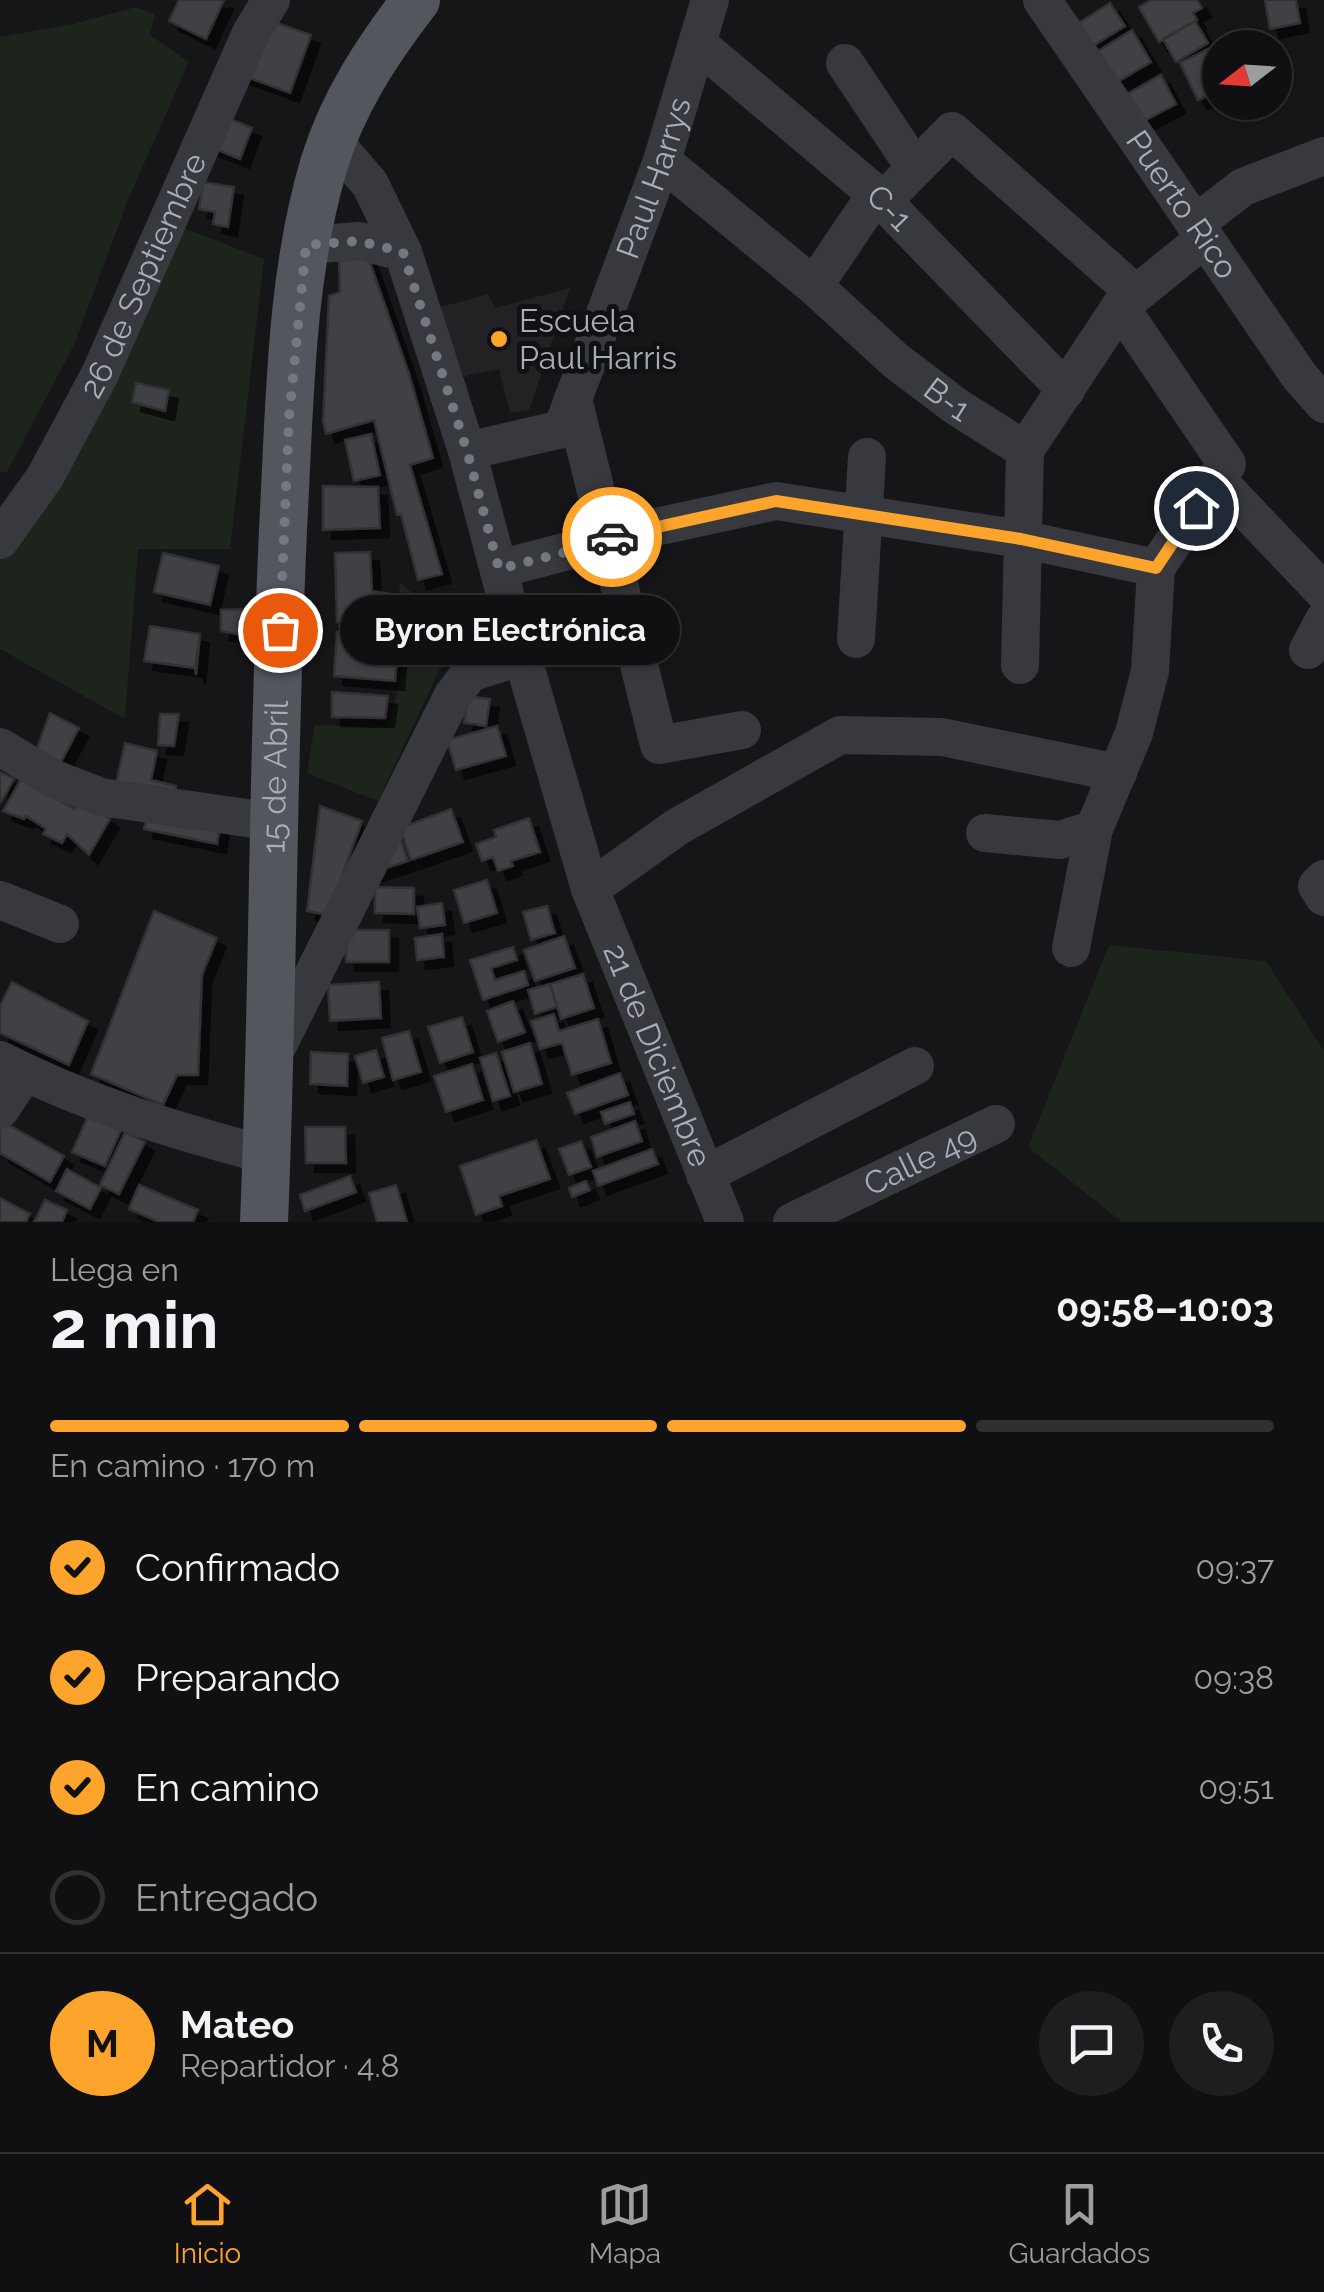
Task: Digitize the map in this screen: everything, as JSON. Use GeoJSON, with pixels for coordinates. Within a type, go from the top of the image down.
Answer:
{"type":"FeatureCollection","features":[{"type":"Feature","properties":{"kind":"main road","name":"15 de Abril"},"geometry":{"type":"LineString","coordinates":[[264,1222],[289,418],[306,245],[324,164],[351,96],[416,0]]}},
{"type":"Feature","properties":{"kind":"street","name":"26 de Septiembre"},"geometry":{"type":"LineString","coordinates":[[0,540],[45,477],[92,389],[237,63],[271,0]]}},
{"type":"Feature","properties":{"kind":"street","name":"Paul Harrys"},"geometry":{"type":"LineString","coordinates":[[467,451],[562,429],[662,161],[710,0]]}},
{"type":"Feature","properties":{"kind":"street","name":"Puerto Rico"},"geometry":{"type":"LineString","coordinates":[[1042,0],[1200,232],[1316,382]]}},
{"type":"Feature","properties":{"kind":"street","name":"C-1"},"geometry":{"type":"LineString","coordinates":[[698,44],[879,198],[1066,390]]}},
{"type":"Feature","properties":{"kind":"street"},"geometry":{"type":"LineString","coordinates":[[845,62],[916,168]]}},
{"type":"Feature","properties":{"kind":"street"},"geometry":{"type":"LineString","coordinates":[[814,286],[879,198],[952,132],[1128,300],[1226,464],[1156,568],[1150,670],[1134,733],[1094,828],[1071,948]]}},
{"type":"Feature","properties":{"kind":"street","name":"21 de Diciembre"},"geometry":{"type":"LineString","coordinates":[[333,141],[370,184],[403,252],[467,451],[590,889],[725,1222]]}},
{"type":"Feature","properties":{"kind":"street"},"geometry":{"type":"LineString","coordinates":[[1020,665],[1025,450],[1128,300],[1243,186],[1324,156]]}},
{"type":"Feature","properties":{"kind":"street","name":"B-1"},"geometry":{"type":"LineString","coordinates":[[662,161],[957,408],[1025,450]]}},
{"type":"Feature","properties":{"kind":"street"},"geometry":{"type":"LineString","coordinates":[[306,245],[359,241],[403,252]]}},
{"type":"Feature","properties":{"kind":"street"},"geometry":{"type":"LineString","coordinates":[[572,399],[659,746],[742,730]]}},
{"type":"Feature","properties":{"kind":"street"},"geometry":{"type":"LineString","coordinates":[[856,639],[867,457]]}},
{"type":"Feature","properties":{"kind":"street"},"geometry":{"type":"LineString","coordinates":[[1216,479],[1324,592]]}},
{"type":"Feature","properties":{"kind":"street"},"geometry":{"type":"LineString","coordinates":[[499,569],[776,501],[1021,539],[1156,568]]}},
{"type":"Feature","properties":{"kind":"street"},"geometry":{"type":"LineString","coordinates":[[270,1059],[452,694],[470,673],[522,656]]}},
{"type":"Feature","properties":{"kind":"street"},"geometry":{"type":"LineString","coordinates":[[590,889],[677,828],[840,735],[942,737],[1118,773]]}},
{"type":"Feature","properties":{"kind":"street"},"geometry":{"type":"LineString","coordinates":[[0,747],[52,778],[101,797],[274,822]]}},
{"type":"Feature","properties":{"kind":"street"},"geometry":{"type":"LineString","coordinates":[[985,833],[1060,840],[1094,828]]}},
{"type":"Feature","properties":{"kind":"street"},"geometry":{"type":"LineString","coordinates":[[1324,879],[1317,886],[1324,898]]}},
{"type":"Feature","properties":{"kind":"street"},"geometry":{"type":"LineString","coordinates":[[0,900],[60,924]]}},
{"type":"Feature","properties":{"kind":"street"},"geometry":{"type":"LineString","coordinates":[[705,1175],[915,1066]]}},
{"type":"Feature","properties":{"kind":"street"},"geometry":{"type":"LineString","coordinates":[[0,1110],[12,1067],[185,1134],[267,1155]]}},
{"type":"Feature","properties":{"kind":"street","name":"Calle 49"},"geometry":{"type":"LineString","coordinates":[[792,1222],[996,1124]]}},
{"type":"Feature","properties":{"kind":"shaded area"},"geometry":{"type":"Polygon","coordinates":[[[136,7],[155,14],[150,35],[189,62],[128,200],[74,345],[7,472],[0,472],[0,37],[73,24],[136,7]]]}},
{"type":"Feature","properties":{"kind":"shaded area"},"geometry":{"type":"Polygon","coordinates":[[[161,219],[264,259],[230,549],[138,549],[125,719],[0,649],[0,520],[50,454],[161,219]]]}},
{"type":"Feature","properties":{"kind":"shaded area","name":"Escuela Paul Harris"},"geometry":{"type":"Polygon","coordinates":[[[570,288],[529,410],[510,413],[499,369],[460,377],[434,309],[488,294],[495,308],[570,288]]]}},
{"type":"Feature","properties":{"kind":"shaded area"},"geometry":{"type":"Polygon","coordinates":[[[400,583],[458,630],[378,801],[307,773],[315,725],[388,727],[406,657],[395,643],[400,583]]]}},
{"type":"Feature","properties":{"kind":"shaded area"},"geometry":{"type":"Polygon","coordinates":[[[1109,945],[1266,961],[1324,1051],[1324,1222],[1122,1222],[1028,1147],[1109,945]]]}},
{"type":"Feature","properties":{"kind":"building"},"geometry":{"type":"Polygon","coordinates":[[[179,0],[224,0],[206,39],[169,21],[179,0]]]}},
{"type":"Feature","properties":{"kind":"building"},"geometry":{"type":"Polygon","coordinates":[[[1151,0],[1197,0],[1202,8],[1193,13],[1197,20],[1159,42],[1139,7],[1151,0]]]}},
{"type":"Feature","properties":{"kind":"building"},"geometry":{"type":"Polygon","coordinates":[[[1265,0],[1296,0],[1300,23],[1270,29],[1265,0]]]}},
{"type":"Feature","properties":{"kind":"building"},"geometry":{"type":"Polygon","coordinates":[[[1110,3],[1125,26],[1093,46],[1079,23],[1110,3]]]}},
{"type":"Feature","properties":{"kind":"building"},"geometry":{"type":"Polygon","coordinates":[[[259,17],[311,35],[290,93],[239,74],[259,17]]]}},
{"type":"Feature","properties":{"kind":"building"},"geometry":{"type":"Polygon","coordinates":[[[1195,21],[1202,33],[1202,47],[1176,62],[1163,39],[1195,21]]]}},
{"type":"Feature","properties":{"kind":"building"},"geometry":{"type":"Polygon","coordinates":[[[1132,30],[1151,62],[1114,84],[1095,53],[1132,30]]]}},
{"type":"Feature","properties":{"kind":"building"},"geometry":{"type":"Polygon","coordinates":[[[1202,52],[1202,98],[1198,100],[1180,63],[1202,52]]]}},
{"type":"Feature","properties":{"kind":"building"},"geometry":{"type":"Polygon","coordinates":[[[1161,75],[1176,104],[1142,122],[1127,94],[1161,75]]]}},
{"type":"Feature","properties":{"kind":"building"},"geometry":{"type":"Polygon","coordinates":[[[220,115],[252,128],[240,159],[208,146],[220,115]]]}},
{"type":"Feature","properties":{"kind":"building"},"geometry":{"type":"Polygon","coordinates":[[[203,182],[234,187],[228,227],[213,224],[215,212],[199,209],[203,182]]]}},
{"type":"Feature","properties":{"kind":"building"},"geometry":{"type":"Polygon","coordinates":[[[367,254],[409,374],[433,458],[410,465],[442,574],[418,580],[401,514],[397,515],[374,420],[326,434],[323,421],[329,296],[340,292],[339,261],[367,254]]]}},
{"type":"Feature","properties":{"kind":"building"},"geometry":{"type":"Polygon","coordinates":[[[136,383],[169,390],[165,411],[132,402],[136,383]]]}},
{"type":"Feature","properties":{"kind":"building"},"geometry":{"type":"Polygon","coordinates":[[[371,434],[380,475],[354,481],[345,440],[371,434]]]}},
{"type":"Feature","properties":{"kind":"building"},"geometry":{"type":"Polygon","coordinates":[[[323,486],[378,487],[380,528],[323,530],[323,486]]]}},
{"type":"Feature","properties":{"kind":"building"},"geometry":{"type":"Polygon","coordinates":[[[370,552],[372,591],[392,594],[392,625],[337,622],[335,553],[370,552]]]}},
{"type":"Feature","properties":{"kind":"building"},"geometry":{"type":"Polygon","coordinates":[[[163,553],[219,566],[210,605],[154,592],[163,553]]]}},
{"type":"Feature","properties":{"kind":"building"},"geometry":{"type":"Polygon","coordinates":[[[248,609],[247,636],[221,631],[221,610],[248,609]]]}},
{"type":"Feature","properties":{"kind":"building"},"geometry":{"type":"Polygon","coordinates":[[[150,626],[200,634],[195,668],[144,661],[150,626]]]}},
{"type":"Feature","properties":{"kind":"building"},"geometry":{"type":"Polygon","coordinates":[[[150,626],[200,634],[196,675],[195,668],[144,661],[150,626]]]}},
{"type":"Feature","properties":{"kind":"building"},"geometry":{"type":"Polygon","coordinates":[[[337,632],[372,635],[371,657],[397,659],[395,681],[334,676],[337,632]]]}},
{"type":"Feature","properties":{"kind":"building"},"geometry":{"type":"Polygon","coordinates":[[[332,692],[388,696],[385,718],[332,717],[332,692]]]}},
{"type":"Feature","properties":{"kind":"building"},"geometry":{"type":"Polygon","coordinates":[[[468,696],[490,699],[486,726],[464,723],[468,696]]]}},
{"type":"Feature","properties":{"kind":"building"},"geometry":{"type":"Polygon","coordinates":[[[50,713],[79,728],[61,762],[36,751],[50,713]]]}},
{"type":"Feature","properties":{"kind":"building"},"geometry":{"type":"Polygon","coordinates":[[[160,714],[179,714],[174,746],[158,745],[160,714]]]}},
{"type":"Feature","properties":{"kind":"building"},"geometry":{"type":"Polygon","coordinates":[[[497,726],[506,756],[456,770],[447,740],[497,726]]]}},
{"type":"Feature","properties":{"kind":"building"},"geometry":{"type":"Polygon","coordinates":[[[125,743],[157,751],[151,780],[176,786],[174,796],[116,784],[125,743]]]}},
{"type":"Feature","properties":{"kind":"building"},"geometry":{"type":"Polygon","coordinates":[[[0,772],[14,779],[1,802],[0,801],[0,772]]]}},
{"type":"Feature","properties":{"kind":"building"},"geometry":{"type":"Polygon","coordinates":[[[21,779],[74,809],[81,800],[110,819],[89,855],[67,834],[62,843],[43,834],[46,829],[26,816],[24,819],[3,811],[21,779]]]}},
{"type":"Feature","properties":{"kind":"building"},"geometry":{"type":"Polygon","coordinates":[[[320,806],[362,821],[328,915],[307,911],[320,806]]]}},
{"type":"Feature","properties":{"kind":"building"},"geometry":{"type":"Polygon","coordinates":[[[451,809],[463,842],[411,860],[400,828],[451,809]]]}},
{"type":"Feature","properties":{"kind":"building"},"geometry":{"type":"Polygon","coordinates":[[[148,811],[220,825],[217,844],[144,829],[148,811]]]}},
{"type":"Feature","properties":{"kind":"building"},"geometry":{"type":"Polygon","coordinates":[[[529,818],[540,852],[511,861],[513,866],[498,871],[493,857],[482,861],[476,844],[496,837],[494,830],[529,818]]]}},
{"type":"Feature","properties":{"kind":"building"},"geometry":{"type":"Polygon","coordinates":[[[398,832],[408,861],[374,872],[398,832]]]}},
{"type":"Feature","properties":{"kind":"building"},"geometry":{"type":"Polygon","coordinates":[[[487,880],[497,913],[464,923],[454,890],[487,880]]]}},
{"type":"Feature","properties":{"kind":"building"},"geometry":{"type":"Polygon","coordinates":[[[375,887],[414,888],[414,914],[375,913],[375,887]]]}},
{"type":"Feature","properties":{"kind":"building"},"geometry":{"type":"Polygon","coordinates":[[[442,903],[445,925],[420,928],[417,907],[442,903]]]}},
{"type":"Feature","properties":{"kind":"building"},"geometry":{"type":"Polygon","coordinates":[[[547,906],[555,933],[531,940],[523,912],[547,906]]]}},
{"type":"Feature","properties":{"kind":"building"},"geometry":{"type":"Polygon","coordinates":[[[154,911],[217,938],[202,975],[198,1075],[177,1075],[163,1105],[91,1074],[154,911]]]}},
{"type":"Feature","properties":{"kind":"building"},"geometry":{"type":"Polygon","coordinates":[[[346,930],[389,930],[389,962],[346,962],[346,930]]]}},
{"type":"Feature","properties":{"kind":"building"},"geometry":{"type":"Polygon","coordinates":[[[442,934],[444,957],[417,960],[415,938],[442,934]]]}},
{"type":"Feature","properties":{"kind":"building"},"geometry":{"type":"Polygon","coordinates":[[[564,936],[575,968],[535,981],[524,950],[564,936]]]}},
{"type":"Feature","properties":{"kind":"building"},"geometry":{"type":"Polygon","coordinates":[[[513,947],[517,960],[491,968],[495,980],[524,971],[528,985],[483,1000],[470,960],[513,947]]]}},
{"type":"Feature","properties":{"kind":"building"},"geometry":{"type":"Polygon","coordinates":[[[583,974],[594,1008],[561,1019],[550,984],[583,974]]]}},
{"type":"Feature","properties":{"kind":"building"},"geometry":{"type":"Polygon","coordinates":[[[12,982],[88,1021],[69,1065],[0,1033],[0,1006],[12,982]]]}},
{"type":"Feature","properties":{"kind":"building"},"geometry":{"type":"Polygon","coordinates":[[[379,982],[381,1018],[330,1021],[328,985],[379,982]]]}},
{"type":"Feature","properties":{"kind":"building"},"geometry":{"type":"Polygon","coordinates":[[[550,984],[557,1007],[535,1014],[528,990],[550,984]]]}},
{"type":"Feature","properties":{"kind":"building"},"geometry":{"type":"Polygon","coordinates":[[[513,1001],[525,1032],[498,1042],[487,1011],[513,1001]]]}},
{"type":"Feature","properties":{"kind":"building"},"geometry":{"type":"Polygon","coordinates":[[[554,1014],[559,1031],[598,1019],[611,1063],[572,1075],[562,1043],[540,1049],[531,1021],[554,1014]]]}},
{"type":"Feature","properties":{"kind":"building"},"geometry":{"type":"Polygon","coordinates":[[[462,1017],[473,1052],[440,1063],[428,1027],[462,1017]]]}},
{"type":"Feature","properties":{"kind":"building"},"geometry":{"type":"Polygon","coordinates":[[[409,1031],[421,1072],[393,1080],[382,1038],[409,1031]]]}},
{"type":"Feature","properties":{"kind":"building"},"geometry":{"type":"Polygon","coordinates":[[[530,1043],[542,1084],[514,1092],[502,1052],[530,1043]]]}},
{"type":"Feature","properties":{"kind":"building"},"geometry":{"type":"Polygon","coordinates":[[[376,1050],[384,1077],[363,1083],[355,1056],[376,1050]]]}},
{"type":"Feature","properties":{"kind":"building"},"geometry":{"type":"Polygon","coordinates":[[[311,1052],[348,1054],[347,1086],[310,1084],[311,1052]]]}},
{"type":"Feature","properties":{"kind":"building"},"geometry":{"type":"Polygon","coordinates":[[[496,1053],[510,1096],[493,1101],[480,1058],[496,1053]]]}},
{"type":"Feature","properties":{"kind":"building"},"geometry":{"type":"Polygon","coordinates":[[[472,1064],[483,1100],[446,1112],[434,1076],[472,1064]]]}},
{"type":"Feature","properties":{"kind":"building"},"geometry":{"type":"Polygon","coordinates":[[[620,1073],[628,1095],[575,1114],[567,1093],[620,1073]]]}},
{"type":"Feature","properties":{"kind":"building"},"geometry":{"type":"Polygon","coordinates":[[[630,1102],[634,1114],[605,1124],[601,1112],[630,1102]]]}},
{"type":"Feature","properties":{"kind":"building"},"geometry":{"type":"Polygon","coordinates":[[[89,1114],[122,1128],[105,1166],[72,1152],[89,1114]]]}},
{"type":"Feature","properties":{"kind":"building"},"geometry":{"type":"Polygon","coordinates":[[[0,1120],[64,1156],[50,1182],[0,1153],[0,1120]]]}},
{"type":"Feature","properties":{"kind":"building"},"geometry":{"type":"Polygon","coordinates":[[[635,1121],[642,1141],[597,1157],[591,1137],[635,1121]]]}},
{"type":"Feature","properties":{"kind":"building"},"geometry":{"type":"Polygon","coordinates":[[[305,1127],[345,1127],[346,1163],[306,1163],[305,1127]]]}},
{"type":"Feature","properties":{"kind":"building"},"geometry":{"type":"Polygon","coordinates":[[[125,1132],[145,1142],[119,1194],[100,1185],[125,1132]]]}},
{"type":"Feature","properties":{"kind":"building"},"geometry":{"type":"Polygon","coordinates":[[[536,1140],[550,1179],[499,1196],[502,1206],[476,1215],[460,1166],[536,1140]]]}},
{"type":"Feature","properties":{"kind":"building"},"geometry":{"type":"Polygon","coordinates":[[[581,1141],[591,1167],[569,1175],[559,1149],[581,1141]]]}},
{"type":"Feature","properties":{"kind":"building"},"geometry":{"type":"Polygon","coordinates":[[[652,1149],[658,1164],[598,1186],[593,1171],[652,1149]]]}},
{"type":"Feature","properties":{"kind":"building"},"geometry":{"type":"Polygon","coordinates":[[[67,1169],[101,1188],[90,1209],[56,1191],[67,1169]]]}},
{"type":"Feature","properties":{"kind":"building"},"geometry":{"type":"Polygon","coordinates":[[[350,1176],[356,1192],[305,1211],[300,1195],[350,1176]]]}},
{"type":"Feature","properties":{"kind":"building"},"geometry":{"type":"Polygon","coordinates":[[[586,1181],[590,1190],[572,1197],[569,1188],[586,1181]]]}},
{"type":"Feature","properties":{"kind":"building"},"geometry":{"type":"Polygon","coordinates":[[[139,1185],[198,1210],[193,1222],[159,1222],[129,1209],[139,1185]]]}},
{"type":"Feature","properties":{"kind":"building"},"geometry":{"type":"Polygon","coordinates":[[[396,1185],[407,1222],[377,1222],[369,1193],[396,1185]]]}},
{"type":"Feature","properties":{"kind":"building"},"geometry":{"type":"Polygon","coordinates":[[[0,1198],[30,1214],[26,1222],[0,1222],[0,1198]]]}},
{"type":"Feature","properties":{"kind":"building"},"geometry":{"type":"Polygon","coordinates":[[[45,1200],[67,1210],[62,1222],[34,1222],[45,1200]]]}},
{"type":"Feature","properties":{"kind":"way so far"},"geometry":{"type":"LineString","coordinates":[[280,630],[289,418],[306,245],[359,241],[403,252],[467,451],[499,569],[606,542],[605,538],[612,537]]}},
{"type":"Feature","properties":{"kind":"place","name":"Escuela Paul Harris"},"geometry":{"type":"Point","coordinates":[499,339]}},
{"type":"Feature","properties":{"kind":"place","name":"Byron Electrónica"},"geometry":{"type":"Point","coordinates":[280,630]}},
{"type":"Feature","properties":{"kind":"route"},"geometry":{"type":"LineString","coordinates":[[612,537],[776,501],[1021,539],[1156,568],[1196,508]]}}]}
